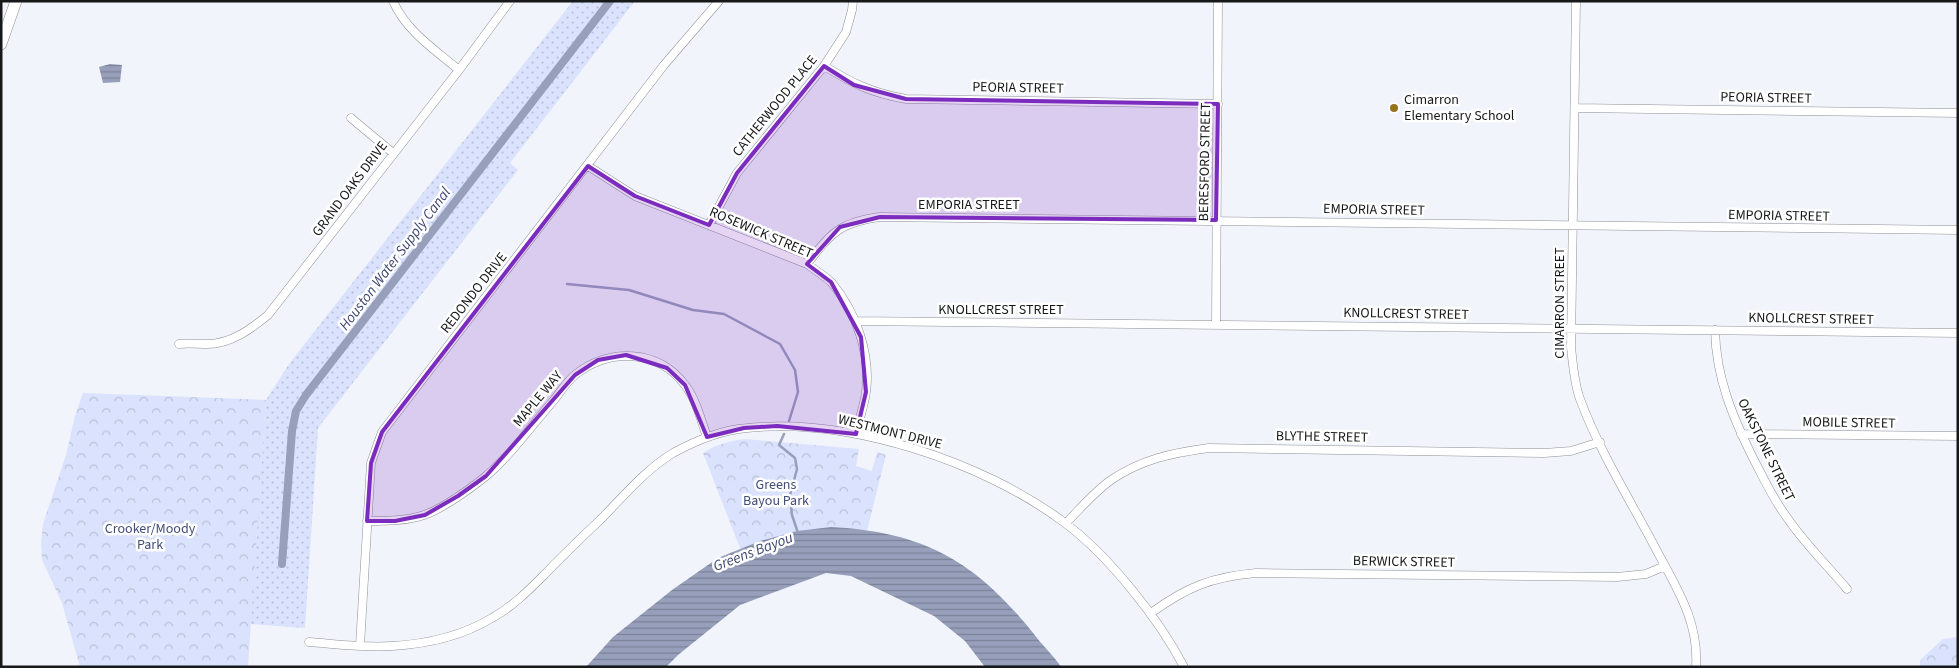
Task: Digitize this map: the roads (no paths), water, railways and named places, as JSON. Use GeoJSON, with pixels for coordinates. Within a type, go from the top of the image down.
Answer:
{"type":"FeatureCollection","features":[{"type":"Feature","properties":{"kind":"main road"},"geometry":{"type":"LineString","coordinates":[[1,44],[16,1]]}},
{"type":"Feature","properties":{"kind":"street"},"geometry":{"type":"LineString","coordinates":[[393,1],[399,15],[414,33],[459,70]]}},
{"type":"Feature","properties":{"kind":"street","name":"GRAND OAKS DRIVE"},"geometry":{"type":"LineString","coordinates":[[179,344],[209,344],[229,339],[249,331],[268,315],[459,70],[510,1]]}},
{"type":"Feature","properties":{"kind":"street","name":"REDONDO DRIVE"},"geometry":{"type":"LineString","coordinates":[[360,645],[371,463],[382,432],[664,65],[719,1]]}},
{"type":"Feature","properties":{"kind":"street","name":"CATHERWOOD PLACE"},"geometry":{"type":"LineString","coordinates":[[709,224],[737,173],[824,66],[846,32],[853,1]]}},
{"type":"Feature","properties":{"kind":"street","name":"BERESFORD STREET"},"geometry":{"type":"LineString","coordinates":[[1216,324],[1218,1]]}},
{"type":"Feature","properties":{"kind":"street","name":"CIMARRON STREET"},"geometry":{"type":"LineString","coordinates":[[1576,1],[1572,329],[1574,372],[1580,398],[1600,442],[1682,596],[1694,629],[1697,649],[1696,667]]}},
{"type":"Feature","properties":{"kind":"street","name":"PEORIA STREET"},"geometry":{"type":"LineString","coordinates":[[824,66],[854,84],[881,95],[906,99],[1218,104]]}},
{"type":"Feature","properties":{"kind":"street","name":"PEORIA STREET"},"geometry":{"type":"LineString","coordinates":[[1575,108],[1958,113]]}},
{"type":"Feature","properties":{"kind":"street"},"geometry":{"type":"LineString","coordinates":[[351,118],[393,153]]}},
{"type":"Feature","properties":{"kind":"street","name":"ROSEWICK STREET"},"geometry":{"type":"LineString","coordinates":[[588,166],[635,196],[807,264],[831,282],[855,321],[861,338],[866,364],[866,392],[856,434]]}},
{"type":"Feature","properties":{"kind":"street","name":"EMPORIA STREET"},"geometry":{"type":"LineString","coordinates":[[807,264],[826,239],[840,228],[862,219],[880,217],[1958,230]]}},
{"type":"Feature","properties":{"kind":"street","name":"KNOLLCREST STREET"},"geometry":{"type":"LineString","coordinates":[[855,321],[1958,333]]}},
{"type":"Feature","properties":{"kind":"street","name":"OAKSTONE STREET"},"geometry":{"type":"LineString","coordinates":[[1715,330],[1716,352],[1721,382],[1740,434],[1770,492],[1786,518],[1848,589]]}},
{"type":"Feature","properties":{"kind":"street","name":"MAPLE WAY"},"geometry":{"type":"LineString","coordinates":[[368,521],[395,521],[424,515],[458,496],[486,476],[516,445],[575,375],[598,360],[626,355],[645,358],[667,368],[685,384],[707,437]]}},
{"type":"Feature","properties":{"kind":"street","name":"WESTMONT DRIVE"},"geometry":{"type":"LineString","coordinates":[[309,642],[390,646],[427,642],[461,633],[492,619],[517,601],[648,472],[673,454],[707,437],[744,428],[777,426],[856,434],[950,460],[1019,492],[1066,523],[1095,549],[1150,613],[1173,646],[1184,667]]}},
{"type":"Feature","properties":{"kind":"street","name":"MOBILE STREET"},"geometry":{"type":"LineString","coordinates":[[1740,434],[1958,436]]}},
{"type":"Feature","properties":{"kind":"street","name":"BLYTHE STREET"},"geometry":{"type":"LineString","coordinates":[[1066,523],[1110,481],[1145,462],[1171,453],[1209,448],[1544,453],[1571,451],[1600,442]]}},
{"type":"Feature","properties":{"kind":"street","name":"BERWICK STREET"},"geometry":{"type":"LineString","coordinates":[[1150,613],[1175,595],[1203,582],[1229,576],[1256,573],[1617,577],[1646,574],[1666,566]]}},
{"type":"Feature","properties":{"kind":"water"},"geometry":{"type":"Polygon","coordinates":[[[110,64],[122,65],[120,82],[103,83],[99,67],[110,64]]]}},
{"type":"Feature","properties":{"kind":"water","name":"Greens Bayou"},"geometry":{"type":"Polygon","coordinates":[[[831,527],[865,530],[895,536],[948,556],[971,571],[993,590],[1015,612],[1061,667],[985,667],[965,641],[934,616],[851,576],[826,573],[740,605],[666,667],[586,667],[613,637],[672,590],[718,558],[760,541],[797,531],[831,527]]]}},
{"type":"Feature","properties":{"kind":"waterway","name":"Houston Water Supply Canal"},"geometry":{"type":"LineString","coordinates":[[282,564],[292,431],[296,411],[306,395],[610,1]]}},
{"type":"Feature","properties":{"kind":"waterway"},"geometry":{"type":"LineString","coordinates":[[567,284],[629,290],[693,310],[724,314],[780,344],[795,370],[798,392],[789,421]]}},
{"type":"Feature","properties":{"kind":"waterway","name":"Greens Bayou"},"geometry":{"type":"LineString","coordinates":[[784,434],[779,445],[795,458],[797,469],[790,495],[792,515],[798,533]]}},
{"type":"Feature","properties":{"kind":"place","name":"Cimarron Elementary School"},"geometry":{"type":"Point","coordinates":[1394,108]}},
{"type":"Feature","properties":{"kind":"park label","name":"Greens Bayou Park"},"geometry":{"type":"Point","coordinates":[776,494]}},
{"type":"Feature","properties":{"kind":"park label","name":"Crooker/Moody Park"},"geometry":{"type":"Point","coordinates":[150,538]}}]}
